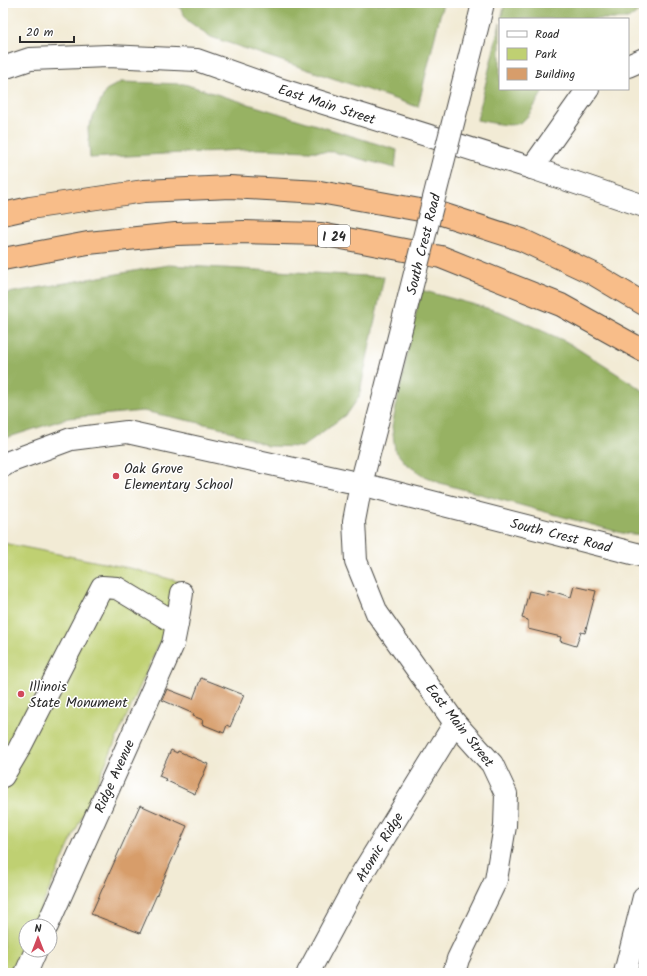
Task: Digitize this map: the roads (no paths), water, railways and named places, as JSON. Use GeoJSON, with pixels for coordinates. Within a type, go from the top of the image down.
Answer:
{"type":"FeatureCollection","features":[{"type":"Feature","properties":{"kind":"highway"},"geometry":{"type":"LineString","coordinates":[[3,214],[30,208],[144,191],[230,187],[320,192],[442,214],[522,240],[592,273],[644,304]]}},
{"type":"Feature","properties":{"kind":"highway","name":"I 24"},"geometry":{"type":"LineString","coordinates":[[3,259],[88,243],[176,234],[244,232],[321,234],[441,257],[561,305],[644,351]]}},
{"type":"Feature","properties":{"kind":"street","name":"South Crest Road"},"geometry":{"type":"LineString","coordinates":[[361,484],[481,11]]}},
{"type":"Feature","properties":{"kind":"street","name":"East Main Street"},"geometry":{"type":"LineString","coordinates":[[3,68],[30,60],[108,56],[197,60],[278,89],[532,168],[644,206]]}},
{"type":"Feature","properties":{"kind":"street"},"geometry":{"type":"LineString","coordinates":[[629,66],[644,59]]}},
{"type":"Feature","properties":{"kind":"street"},"geometry":{"type":"LineString","coordinates":[[532,168],[587,90]]}},
{"type":"Feature","properties":{"kind":"street","name":"South Crest Road"},"geometry":{"type":"LineString","coordinates":[[3,466],[9,462],[71,439],[127,432],[361,484],[644,556]]}},
{"type":"Feature","properties":{"kind":"street","name":"East Main Street"},"geometry":{"type":"LineString","coordinates":[[361,484],[354,521],[356,561],[377,613],[455,723],[492,764],[506,794],[505,826],[496,880],[458,958],[454,973]]}},
{"type":"Feature","properties":{"kind":"street"},"geometry":{"type":"LineString","coordinates":[[3,776],[102,588],[117,588],[177,624]]}},
{"type":"Feature","properties":{"kind":"street","name":"Ridge Avenue"},"geometry":{"type":"LineString","coordinates":[[51,918],[174,644],[182,593]]}},
{"type":"Feature","properties":{"kind":"street","name":"Atomic Ridge"},"geometry":{"type":"LineString","coordinates":[[308,973],[358,880],[455,723]]}},
{"type":"Feature","properties":{"kind":"street"},"geometry":{"type":"LineString","coordinates":[[633,957],[644,897]]}},
{"type":"Feature","properties":{"kind":"street"},"geometry":{"type":"LineString","coordinates":[[26,973],[33,958]]}},
{"type":"Feature","properties":{"kind":"place","name":"Oak Grove Elementary School"},"geometry":{"type":"Point","coordinates":[116,476]}},
{"type":"Feature","properties":{"kind":"place","name":"Illinois State Monument"},"geometry":{"type":"Point","coordinates":[21,694]}}]}
